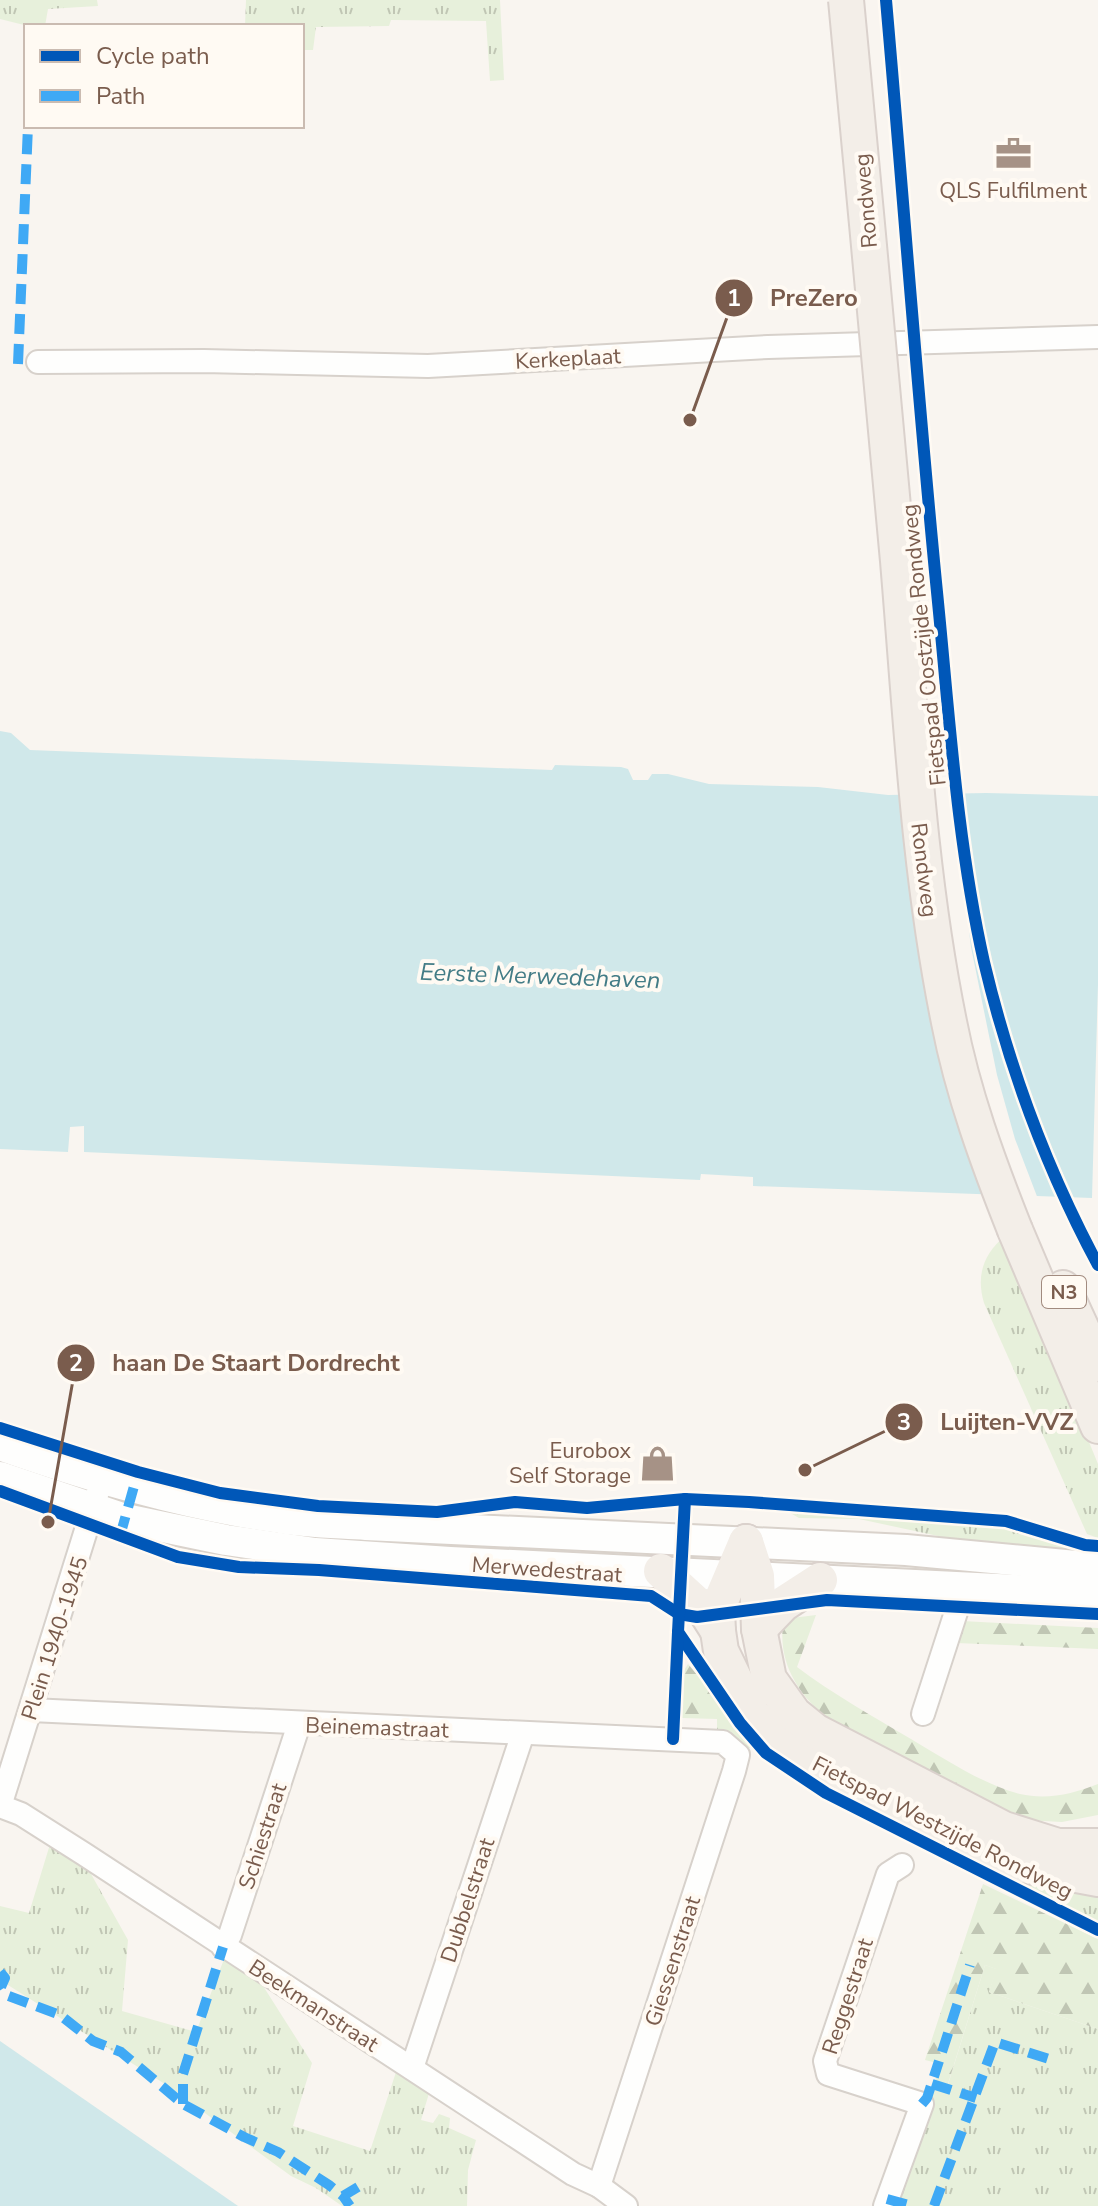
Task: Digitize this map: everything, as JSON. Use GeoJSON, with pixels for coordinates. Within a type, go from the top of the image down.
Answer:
{"type":"FeatureCollection","features":[{"type":"Feature","properties":{"kind":"main road","name":"Rondweg"},"geometry":{"type":"LineString","coordinates":[[846,0],[898,562],[914,783],[936,952],[949,1023],[970,1109],[1025,1226],[1098,1364]]}},
{"type":"Feature","properties":{"kind":"main road","name":"Rondweg"},"geometry":{"type":"LineString","coordinates":[[869,0],[921,563],[936,784],[958,952],[972,1024],[1025,1226],[1098,1426]]}},
{"type":"Feature","properties":{"kind":"main road","name":"Merwedestraat"},"geometry":{"type":"LineString","coordinates":[[0,1445],[101,1478],[208,1506],[281,1519],[318,1514],[906,1550],[1098,1568]]}},
{"type":"Feature","properties":{"kind":"main road","name":"Merwedestraat"},"geometry":{"type":"LineString","coordinates":[[0,1477],[125,1519],[315,1553],[1098,1594]]}},
{"type":"Feature","properties":{"kind":"main road"},"geometry":{"type":"LineString","coordinates":[[746,1542],[744,1575],[769,1679],[794,1714],[815,1731],[1004,1829],[1058,1846],[1098,1846]]}},
{"type":"Feature","properties":{"kind":"main road"},"geometry":{"type":"LineString","coordinates":[[661,1571],[706,1612],[718,1631]]}},
{"type":"Feature","properties":{"kind":"main road"},"geometry":{"type":"LineString","coordinates":[[744,1575],[717,1610],[721,1651],[753,1715],[769,1732],[804,1757],[1023,1865],[1098,1879]]}},
{"type":"Feature","properties":{"kind":"main road"},"geometry":{"type":"LineString","coordinates":[[759,1629],[783,1604],[820,1580]]}},
{"type":"Feature","properties":{"kind":"street","name":"Kerkeplaat"},"geometry":{"type":"LineString","coordinates":[[38,362],[204,361],[428,366],[799,345],[1098,337]]}},
{"type":"Feature","properties":{"kind":"street"},"geometry":{"type":"LineString","coordinates":[[94,1509],[101,1478]]}},
{"type":"Feature","properties":{"kind":"street","name":"Plein 1940-1945"},"geometry":{"type":"LineString","coordinates":[[9,1746],[31,1710],[94,1509]]}},
{"type":"Feature","properties":{"kind":"street"},"geometry":{"type":"LineString","coordinates":[[315,1553],[318,1514]]}},
{"type":"Feature","properties":{"kind":"street"},"geometry":{"type":"LineString","coordinates":[[923,1714],[958,1606],[960,1587]]}},
{"type":"Feature","properties":{"kind":"street","name":"Beinemastraat"},"geometry":{"type":"LineString","coordinates":[[31,1710],[723,1742]]}},
{"type":"Feature","properties":{"kind":"street","name":"Schiestraat"},"geometry":{"type":"LineString","coordinates":[[223,1947],[230,1935],[299,1724]]}},
{"type":"Feature","properties":{"kind":"street","name":"Dubbelstraat"},"geometry":{"type":"LineString","coordinates":[[412,2068],[523,1733]]}},
{"type":"Feature","properties":{"kind":"street","name":"Giessenstraat"},"geometry":{"type":"LineString","coordinates":[[599,2186],[734,1771],[738,1755],[723,1742]]}},
{"type":"Feature","properties":{"kind":"street","name":"Beekmanstraat"},"geometry":{"type":"LineString","coordinates":[[9,1746],[0,1806],[21,1814],[626,2206]]}},
{"type":"Feature","properties":{"kind":"street","name":"Reggestraat"},"geometry":{"type":"LineString","coordinates":[[885,2206],[922,2104],[828,2074],[825,2061],[888,1874],[902,1865]]}},
{"type":"Feature","properties":{"kind":"green space"},"geometry":{"type":"Polygon","coordinates":[[[0,0],[97,0],[98,6],[48,9],[45,24],[24,25],[0,19],[0,0]]]}},
{"type":"Feature","properties":{"kind":"green space"},"geometry":{"type":"Polygon","coordinates":[[[246,0],[500,0],[504,80],[490,81],[486,21],[391,20],[389,26],[316,27],[313,50],[304,50],[304,24],[245,24],[246,0]]]}},
{"type":"Feature","properties":{"kind":"green space"},"geometry":{"type":"Polygon","coordinates":[[[1005,1236],[1098,1464],[1098,1538],[1087,1534],[984,1303],[981,1284],[983,1266],[991,1250],[1005,1236]]]}},
{"type":"Feature","properties":{"kind":"green space"},"geometry":{"type":"Polygon","coordinates":[[[785,1510],[948,1519],[1002,1526],[1078,1550],[1078,1556],[1008,1551],[859,1519],[799,1518],[785,1510]]]}},
{"type":"Feature","properties":{"kind":"green space"},"geometry":{"type":"Polygon","coordinates":[[[340,1534],[557,1543],[557,1550],[501,1555],[339,1542],[340,1534]]]}},
{"type":"Feature","properties":{"kind":"green space"},"geometry":{"type":"Polygon","coordinates":[[[816,1615],[797,1667],[811,1677],[950,1763],[1006,1790],[1030,1796],[1050,1796],[1098,1784],[1098,1815],[1062,1822],[1024,1820],[827,1718],[798,1687],[783,1648],[784,1619],[816,1615]]]}},
{"type":"Feature","properties":{"kind":"green space"},"geometry":{"type":"Polygon","coordinates":[[[962,1621],[1098,1628],[1098,1649],[956,1643],[962,1621]]]}},
{"type":"Feature","properties":{"kind":"green space"},"geometry":{"type":"Polygon","coordinates":[[[688,1664],[754,1743],[749,1749],[740,1741],[717,1732],[717,1719],[682,1718],[681,1675],[688,1664]]]}},
{"type":"Feature","properties":{"kind":"green space"},"geometry":{"type":"Polygon","coordinates":[[[802,1768],[1098,1887],[1098,1924],[802,1768]]]}},
{"type":"Feature","properties":{"kind":"green space"},"geometry":{"type":"Polygon","coordinates":[[[51,1841],[86,1865],[128,1940],[122,2011],[196,2032],[226,1954],[258,1978],[312,2063],[293,2126],[370,2151],[397,2069],[430,2090],[421,2120],[433,2123],[439,2114],[450,2118],[449,2128],[476,2140],[468,2170],[467,2206],[342,2206],[291,2176],[168,2086],[0,1980],[0,1906],[29,1913],[51,1841]]]}},
{"type":"Feature","properties":{"kind":"green space"},"geometry":{"type":"Polygon","coordinates":[[[983,1884],[1098,1939],[1098,2029],[989,1992],[996,1969],[985,1965],[947,2087],[935,2081],[941,2064],[925,2060],[983,1884]]]}},
{"type":"Feature","properties":{"kind":"green space"},"geometry":{"type":"Polygon","coordinates":[[[985,1965],[997,1969],[989,1992],[1098,2029],[1098,2206],[893,2206],[934,2088],[946,2091],[985,1965]]]}},
{"type":"Feature","properties":{"kind":"water","name":"Eerste Merwedehaven"},"geometry":{"type":"Polygon","coordinates":[[[0,731],[11,733],[30,750],[552,770],[555,765],[621,767],[628,769],[633,780],[648,780],[652,774],[668,774],[709,784],[818,787],[888,795],[986,793],[1098,796],[1098,984],[1092,1198],[753,1186],[753,1177],[701,1174],[700,1180],[84,1152],[84,1126],[70,1127],[68,1152],[0,1149],[0,731]]]}},
{"type":"Feature","properties":{"kind":"water"},"geometry":{"type":"Polygon","coordinates":[[[0,2041],[238,2206],[0,2206],[0,2041]]]}},
{"type":"Feature","properties":{"kind":"pier"},"geometry":{"type":"Polygon","coordinates":[[[963,789],[967,830],[990,959],[1027,1091],[1074,1200],[1060,1199],[1014,1086],[980,963],[960,860],[971,947],[997,1075],[1015,1139],[1038,1199],[985,1198],[900,790],[963,789]]]}},
{"type":"Feature","properties":{"kind":"marked path"},"geometry":{"type":"LineString","coordinates":[[18,364],[28,128]]}},
{"type":"Feature","properties":{"kind":"marked path"},"geometry":{"type":"LineString","coordinates":[[120,1536],[138,1472]]}},
{"type":"Feature","properties":{"kind":"marked path"},"geometry":{"type":"LineString","coordinates":[[183,2104],[183,2074],[223,1947]]}},
{"type":"Feature","properties":{"kind":"marked path"},"geometry":{"type":"LineString","coordinates":[[942,2052],[970,1965]]}},
{"type":"Feature","properties":{"kind":"marked path"},"geometry":{"type":"LineString","coordinates":[[0,1972],[5,1978],[1,1987],[6,1995],[60,2015],[93,2041],[121,2052],[183,2104],[278,2152],[329,2185],[350,2206]]}},
{"type":"Feature","properties":{"kind":"marked path"},"geometry":{"type":"LineString","coordinates":[[934,2206],[995,2042],[1049,2059]]}},
{"type":"Feature","properties":{"kind":"marked path"},"geometry":{"type":"LineString","coordinates":[[922,2104],[927,2098],[939,2061]]}},
{"type":"Feature","properties":{"kind":"marked path"},"geometry":{"type":"LineString","coordinates":[[932,2084],[976,2098]]}},
{"type":"Feature","properties":{"kind":"marked path"},"geometry":{"type":"LineString","coordinates":[[343,2196],[358,2187]]}},
{"type":"Feature","properties":{"kind":"marked path"},"geometry":{"type":"LineString","coordinates":[[887,2199],[912,2206]]}},
{"type":"Feature","properties":{"kind":"cycle path","name":"Fietspad Oostzijde Rondweg"},"geometry":{"type":"LineString","coordinates":[[886,0],[954,773],[974,915],[1005,1040],[1031,1117],[1062,1192],[1098,1265]]}},
{"type":"Feature","properties":{"kind":"cycle path"},"geometry":{"type":"LineString","coordinates":[[0,1428],[138,1472],[220,1493],[318,1506],[437,1512],[515,1502],[587,1508],[685,1499],[749,1502],[1006,1521],[1085,1545],[1098,1546]]}},
{"type":"Feature","properties":{"kind":"cycle path"},"geometry":{"type":"LineString","coordinates":[[0,1491],[178,1557],[239,1567],[319,1570],[651,1596],[679,1614],[697,1617],[827,1600],[1098,1614]]}},
{"type":"Feature","properties":{"kind":"cycle path","name":"Fietspad Westzijde Rondweg"},"geometry":{"type":"LineString","coordinates":[[685,1499],[678,1632],[740,1723],[766,1753],[826,1793],[1098,1930]]}},
{"type":"Feature","properties":{"kind":"cycle path"},"geometry":{"type":"LineString","coordinates":[[673,1739],[678,1632]]}},
{"type":"Feature","properties":{"kind":"place","name":"QLS Fulfilment"},"geometry":{"type":"Point","coordinates":[1013,154]}},
{"type":"Feature","properties":{"kind":"place","name":"PreZero"},"geometry":{"type":"Point","coordinates":[690,420]}},
{"type":"Feature","properties":{"kind":"place","name":"Eurobox Self Storage"},"geometry":{"type":"Point","coordinates":[657,1463]}},
{"type":"Feature","properties":{"kind":"place","name":"Luijten-VVZ"},"geometry":{"type":"Point","coordinates":[805,1470]}},
{"type":"Feature","properties":{"kind":"place","name":"haan De Staart Dordrecht"},"geometry":{"type":"Point","coordinates":[48,1522]}}]}
